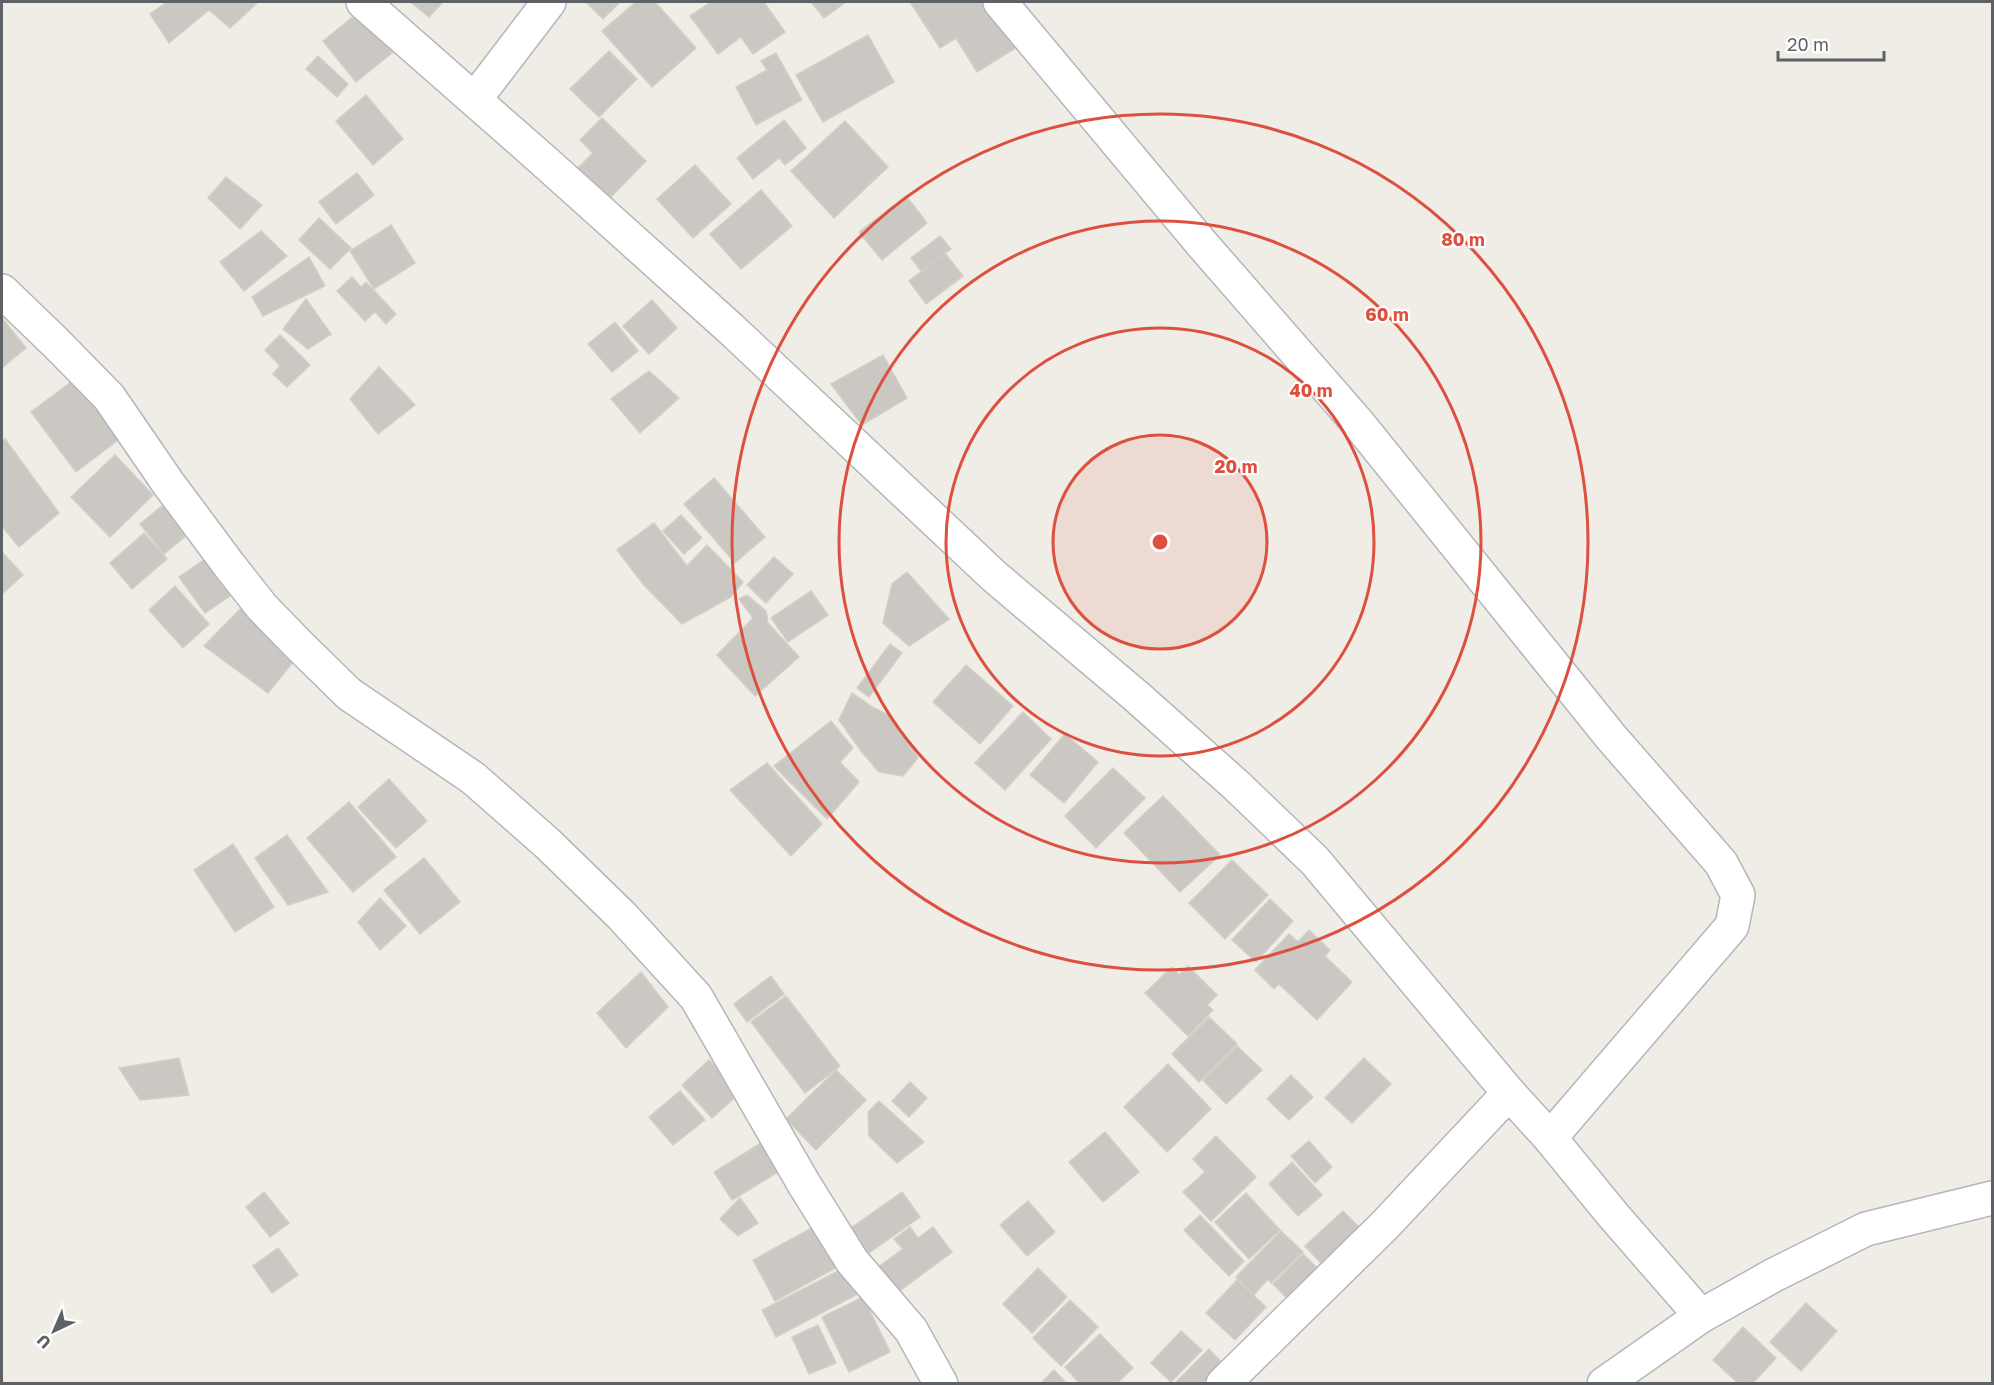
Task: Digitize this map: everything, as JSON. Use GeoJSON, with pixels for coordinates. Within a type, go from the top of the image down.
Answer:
{"type":"FeatureCollection","features":[{"type":"Feature","properties":{"kind":"street"},"geometry":{"type":"LineString","coordinates":[[363,2],[475,99],[731,329],[995,577],[1136,696],[1237,786],[1315,861],[1509,1093],[1701,1316]]}},
{"type":"Feature","properties":{"kind":"street"},"geometry":{"type":"LineString","coordinates":[[475,99],[549,2]]}},
{"type":"Feature","properties":{"kind":"street"},"geometry":{"type":"LineString","coordinates":[[1000,2],[1202,244],[1358,423],[1611,737],[1721,863],[1738,895],[1732,926],[1550,1138]]}},
{"type":"Feature","properties":{"kind":"street"},"geometry":{"type":"LineString","coordinates":[[2,291],[109,397],[168,483],[261,607],[349,694],[473,778],[547,843],[622,916],[696,997],[804,1184],[852,1261],[911,1330],[941,1383]]}},
{"type":"Feature","properties":{"kind":"street"},"geometry":{"type":"LineString","coordinates":[[1223,1383],[1385,1225],[1509,1093]]}},
{"type":"Feature","properties":{"kind":"street"},"geometry":{"type":"LineString","coordinates":[[1604,1383],[1701,1316],[1774,1275],[1866,1230],[1992,1198]]}},
{"type":"Feature","properties":{"kind":"building"},"geometry":{"type":"Polygon","coordinates":[[[167,2],[257,3],[230,28],[209,10],[169,43],[150,14],[167,2]]]}},
{"type":"Feature","properties":{"kind":"building"},"geometry":{"type":"Polygon","coordinates":[[[411,2],[443,2],[429,17],[411,2]]]}},
{"type":"Feature","properties":{"kind":"building"},"geometry":{"type":"Polygon","coordinates":[[[586,2],[620,2],[603,19],[586,2]]]}},
{"type":"Feature","properties":{"kind":"building"},"geometry":{"type":"Polygon","coordinates":[[[636,2],[655,2],[696,48],[652,87],[602,31],[636,2]]]}},
{"type":"Feature","properties":{"kind":"building"},"geometry":{"type":"Polygon","coordinates":[[[711,2],[764,2],[785,32],[753,54],[741,37],[718,54],[690,16],[711,2]]]}},
{"type":"Feature","properties":{"kind":"building"},"geometry":{"type":"Polygon","coordinates":[[[811,2],[846,2],[824,18],[811,2]]]}},
{"type":"Feature","properties":{"kind":"building"},"geometry":{"type":"Polygon","coordinates":[[[910,2],[990,2],[1019,46],[977,72],[956,38],[940,48],[910,2]]]}},
{"type":"Feature","properties":{"kind":"building"},"geometry":{"type":"Polygon","coordinates":[[[359,12],[392,53],[356,82],[323,41],[359,12]]]}},
{"type":"Feature","properties":{"kind":"building"},"geometry":{"type":"Polygon","coordinates":[[[868,35],[894,82],[823,122],[796,75],[868,35]]]}},
{"type":"Feature","properties":{"kind":"building"},"geometry":{"type":"Polygon","coordinates":[[[609,51],[637,79],[599,117],[570,89],[609,51]]]}},
{"type":"Feature","properties":{"kind":"building"},"geometry":{"type":"Polygon","coordinates":[[[776,53],[802,100],[756,125],[736,87],[767,70],[761,61],[776,53]]]}},
{"type":"Feature","properties":{"kind":"building"},"geometry":{"type":"Polygon","coordinates":[[[318,56],[348,84],[337,97],[306,69],[318,56]]]}},
{"type":"Feature","properties":{"kind":"building"},"geometry":{"type":"Polygon","coordinates":[[[366,95],[403,139],[373,165],[336,121],[366,95]]]}},
{"type":"Feature","properties":{"kind":"building"},"geometry":{"type":"Polygon","coordinates":[[[602,118],[646,161],[608,200],[577,169],[593,153],[580,140],[602,118]]]}},
{"type":"Feature","properties":{"kind":"building"},"geometry":{"type":"Polygon","coordinates":[[[784,120],[806,148],[785,165],[779,158],[753,179],[737,158],[784,120]]]}},
{"type":"Feature","properties":{"kind":"building"},"geometry":{"type":"Polygon","coordinates":[[[845,121],[888,167],[834,218],[791,171],[845,121]]]}},
{"type":"Feature","properties":{"kind":"building"},"geometry":{"type":"Polygon","coordinates":[[[695,165],[731,204],[693,238],[657,199],[695,165]]]}},
{"type":"Feature","properties":{"kind":"building"},"geometry":{"type":"Polygon","coordinates":[[[357,173],[374,195],[336,224],[319,202],[357,173]]]}},
{"type":"Feature","properties":{"kind":"building"},"geometry":{"type":"Polygon","coordinates":[[[226,177],[262,205],[240,229],[208,198],[226,177]]]}},
{"type":"Feature","properties":{"kind":"building"},"geometry":{"type":"Polygon","coordinates":[[[761,190],[792,226],[741,269],[710,234],[761,190]]]}},
{"type":"Feature","properties":{"kind":"building"},"geometry":{"type":"Polygon","coordinates":[[[906,196],[927,223],[882,260],[859,232],[906,196]]]}},
{"type":"Feature","properties":{"kind":"building"},"geometry":{"type":"Polygon","coordinates":[[[319,218],[351,248],[330,269],[299,240],[319,218]]]}},
{"type":"Feature","properties":{"kind":"building"},"geometry":{"type":"Polygon","coordinates":[[[391,225],[415,263],[374,289],[350,251],[391,225]]]}},
{"type":"Feature","properties":{"kind":"building"},"geometry":{"type":"Polygon","coordinates":[[[261,231],[287,256],[244,291],[220,262],[261,231]]]}},
{"type":"Feature","properties":{"kind":"building"},"geometry":{"type":"Polygon","coordinates":[[[940,236],[951,249],[921,271],[911,258],[940,236]]]}},
{"type":"Feature","properties":{"kind":"building"},"geometry":{"type":"Polygon","coordinates":[[[945,253],[963,276],[926,304],[909,281],[945,253]]]}},
{"type":"Feature","properties":{"kind":"building"},"geometry":{"type":"Polygon","coordinates":[[[309,257],[325,286],[263,316],[252,297],[309,257]]]}},
{"type":"Feature","properties":{"kind":"building"},"geometry":{"type":"Polygon","coordinates":[[[352,277],[361,287],[366,282],[396,314],[386,324],[375,312],[365,321],[337,291],[352,277]]]}},
{"type":"Feature","properties":{"kind":"building"},"geometry":{"type":"Polygon","coordinates":[[[306,299],[331,334],[308,349],[283,329],[306,299]]]}},
{"type":"Feature","properties":{"kind":"building"},"geometry":{"type":"Polygon","coordinates":[[[652,300],[677,328],[649,354],[623,326],[652,300]]]}},
{"type":"Feature","properties":{"kind":"building"},"geometry":{"type":"Polygon","coordinates":[[[2,318],[26,348],[2,368],[2,318]]]}},
{"type":"Feature","properties":{"kind":"building"},"geometry":{"type":"Polygon","coordinates":[[[615,322],[638,351],[612,372],[588,344],[615,322]]]}},
{"type":"Feature","properties":{"kind":"building"},"geometry":{"type":"Polygon","coordinates":[[[280,335],[310,365],[287,387],[273,374],[280,366],[265,350],[280,335]]]}},
{"type":"Feature","properties":{"kind":"building"},"geometry":{"type":"Polygon","coordinates":[[[883,355],[907,398],[862,425],[831,384],[883,355]]]}},
{"type":"Feature","properties":{"kind":"building"},"geometry":{"type":"Polygon","coordinates":[[[379,367],[415,405],[378,434],[350,399],[379,367]]]}},
{"type":"Feature","properties":{"kind":"building"},"geometry":{"type":"Polygon","coordinates":[[[649,371],[679,398],[640,433],[611,399],[649,371]]]}},
{"type":"Feature","properties":{"kind":"building"},"geometry":{"type":"Polygon","coordinates":[[[78,377],[123,436],[76,472],[31,412],[78,377]]]}},
{"type":"Feature","properties":{"kind":"building"},"geometry":{"type":"Polygon","coordinates":[[[5,439],[59,513],[19,547],[2,526],[2,442],[5,439]]]}},
{"type":"Feature","properties":{"kind":"building"},"geometry":{"type":"Polygon","coordinates":[[[115,455],[153,495],[110,537],[71,497],[115,455]]]}},
{"type":"Feature","properties":{"kind":"building"},"geometry":{"type":"Polygon","coordinates":[[[714,478],[765,537],[735,563],[684,504],[714,478]]]}},
{"type":"Feature","properties":{"kind":"building"},"geometry":{"type":"Polygon","coordinates":[[[168,501],[192,531],[164,554],[140,524],[168,501]]]}},
{"type":"Feature","properties":{"kind":"building"},"geometry":{"type":"Polygon","coordinates":[[[681,515],[702,538],[684,554],[663,531],[681,515]]]}},
{"type":"Feature","properties":{"kind":"building"},"geometry":{"type":"Polygon","coordinates":[[[654,523],[687,566],[707,545],[743,582],[731,597],[682,624],[643,584],[617,550],[654,523]]]}},
{"type":"Feature","properties":{"kind":"building"},"geometry":{"type":"Polygon","coordinates":[[[144,533],[167,559],[132,589],[110,563],[144,533]]]}},
{"type":"Feature","properties":{"kind":"building"},"geometry":{"type":"Polygon","coordinates":[[[2,552],[23,575],[2,594],[2,552]]]}},
{"type":"Feature","properties":{"kind":"building"},"geometry":{"type":"Polygon","coordinates":[[[211,555],[236,592],[205,613],[179,577],[211,555]]]}},
{"type":"Feature","properties":{"kind":"building"},"geometry":{"type":"Polygon","coordinates":[[[774,557],[793,574],[766,603],[747,585],[774,557]]]}},
{"type":"Feature","properties":{"kind":"building"},"geometry":{"type":"Polygon","coordinates":[[[907,572],[949,619],[909,646],[883,623],[892,584],[907,572]]]}},
{"type":"Feature","properties":{"kind":"building"},"geometry":{"type":"Polygon","coordinates":[[[175,586],[209,624],[183,648],[149,610],[175,586]]]}},
{"type":"Feature","properties":{"kind":"building"},"geometry":{"type":"Polygon","coordinates":[[[811,591],[828,615],[788,642],[771,618],[811,591]]]}},
{"type":"Feature","properties":{"kind":"building"},"geometry":{"type":"Polygon","coordinates":[[[747,595],[766,611],[768,623],[799,657],[755,696],[717,655],[753,618],[739,599],[747,595]]]}},
{"type":"Feature","properties":{"kind":"building"},"geometry":{"type":"Polygon","coordinates":[[[245,604],[298,656],[268,693],[204,646],[245,604]]]}},
{"type":"Feature","properties":{"kind":"building"},"geometry":{"type":"Polygon","coordinates":[[[890,644],[902,653],[869,697],[857,688],[890,644]]]}},
{"type":"Feature","properties":{"kind":"building"},"geometry":{"type":"Polygon","coordinates":[[[966,665],[1013,706],[980,744],[933,702],[966,665]]]}},
{"type":"Feature","properties":{"kind":"building"},"geometry":{"type":"Polygon","coordinates":[[[852,693],[887,714],[918,758],[903,776],[879,772],[839,720],[852,693]]]}},
{"type":"Feature","properties":{"kind":"building"},"geometry":{"type":"Polygon","coordinates":[[[1023,712],[1051,739],[1005,790],[975,763],[1023,712]]]}},
{"type":"Feature","properties":{"kind":"building"},"geometry":{"type":"Polygon","coordinates":[[[831,721],[853,748],[840,762],[859,782],[827,819],[774,766],[831,721]]]}},
{"type":"Feature","properties":{"kind":"building"},"geometry":{"type":"Polygon","coordinates":[[[1065,734],[1098,762],[1064,803],[1030,775],[1065,734]]]}},
{"type":"Feature","properties":{"kind":"building"},"geometry":{"type":"Polygon","coordinates":[[[767,763],[822,824],[791,856],[730,790],[767,763]]]}},
{"type":"Feature","properties":{"kind":"building"},"geometry":{"type":"Polygon","coordinates":[[[1113,768],[1145,798],[1096,848],[1065,816],[1113,768]]]}},
{"type":"Feature","properties":{"kind":"building"},"geometry":{"type":"Polygon","coordinates":[[[389,779],[427,821],[396,848],[358,807],[389,779]]]}},
{"type":"Feature","properties":{"kind":"building"},"geometry":{"type":"Polygon","coordinates":[[[1163,796],[1220,855],[1180,892],[1124,833],[1163,796]]]}},
{"type":"Feature","properties":{"kind":"building"},"geometry":{"type":"Polygon","coordinates":[[[349,802],[396,857],[353,892],[307,838],[349,802]]]}},
{"type":"Feature","properties":{"kind":"building"},"geometry":{"type":"Polygon","coordinates":[[[287,835],[328,892],[288,905],[255,858],[287,835]]]}},
{"type":"Feature","properties":{"kind":"building"},"geometry":{"type":"Polygon","coordinates":[[[233,844],[274,907],[235,932],[194,870],[233,844]]]}},
{"type":"Feature","properties":{"kind":"building"},"geometry":{"type":"Polygon","coordinates":[[[424,858],[460,902],[420,934],[384,890],[424,858]]]}},
{"type":"Feature","properties":{"kind":"building"},"geometry":{"type":"Polygon","coordinates":[[[1232,860],[1268,895],[1225,939],[1189,903],[1232,860]]]}},
{"type":"Feature","properties":{"kind":"building"},"geometry":{"type":"Polygon","coordinates":[[[380,898],[406,926],[380,950],[358,922],[380,898]]]}},
{"type":"Feature","properties":{"kind":"building"},"geometry":{"type":"Polygon","coordinates":[[[1270,899],[1293,921],[1256,962],[1232,940],[1270,899]]]}},
{"type":"Feature","properties":{"kind":"building"},"geometry":{"type":"Polygon","coordinates":[[[1309,930],[1330,950],[1325,956],[1352,982],[1317,1020],[1279,984],[1274,989],[1255,970],[1289,934],[1298,942],[1309,930]]]}},
{"type":"Feature","properties":{"kind":"building"},"geometry":{"type":"Polygon","coordinates":[[[1188,966],[1217,995],[1207,1005],[1213,1010],[1188,1036],[1145,993],[1172,967],[1179,975],[1188,966]]]}},
{"type":"Feature","properties":{"kind":"building"},"geometry":{"type":"Polygon","coordinates":[[[641,972],[668,1007],[626,1048],[597,1013],[641,972]]]}},
{"type":"Feature","properties":{"kind":"building"},"geometry":{"type":"Polygon","coordinates":[[[771,976],[784,994],[747,1022],[734,1004],[771,976]]]}},
{"type":"Feature","properties":{"kind":"building"},"geometry":{"type":"Polygon","coordinates":[[[786,996],[840,1066],[805,1093],[751,1022],[786,996]]]}},
{"type":"Feature","properties":{"kind":"building"},"geometry":{"type":"Polygon","coordinates":[[[1209,1017],[1237,1044],[1199,1082],[1172,1054],[1209,1017]]]}},
{"type":"Feature","properties":{"kind":"building"},"geometry":{"type":"Polygon","coordinates":[[[1237,1046],[1262,1070],[1226,1104],[1203,1080],[1237,1046]]]}},
{"type":"Feature","properties":{"kind":"building"},"geometry":{"type":"Polygon","coordinates":[[[179,1058],[189,1095],[140,1100],[119,1068],[179,1058]]]}},
{"type":"Feature","properties":{"kind":"building"},"geometry":{"type":"Polygon","coordinates":[[[1364,1058],[1391,1084],[1352,1123],[1325,1098],[1364,1058]]]}},
{"type":"Feature","properties":{"kind":"building"},"geometry":{"type":"Polygon","coordinates":[[[709,1060],[740,1093],[712,1118],[682,1085],[709,1060]]]}},
{"type":"Feature","properties":{"kind":"building"},"geometry":{"type":"Polygon","coordinates":[[[1168,1064],[1211,1109],[1167,1152],[1124,1107],[1168,1064]]]}},
{"type":"Feature","properties":{"kind":"building"},"geometry":{"type":"Polygon","coordinates":[[[836,1070],[866,1100],[816,1150],[786,1119],[836,1070]]]}},
{"type":"Feature","properties":{"kind":"building"},"geometry":{"type":"Polygon","coordinates":[[[1291,1075],[1313,1097],[1289,1120],[1267,1099],[1291,1075]]]}},
{"type":"Feature","properties":{"kind":"building"},"geometry":{"type":"Polygon","coordinates":[[[910,1082],[927,1098],[909,1117],[892,1101],[910,1082]]]}},
{"type":"Feature","properties":{"kind":"building"},"geometry":{"type":"Polygon","coordinates":[[[680,1091],[705,1120],[673,1145],[649,1117],[680,1091]]]}},
{"type":"Feature","properties":{"kind":"building"},"geometry":{"type":"Polygon","coordinates":[[[879,1101],[924,1142],[897,1163],[869,1136],[868,1112],[879,1101]]]}},
{"type":"Feature","properties":{"kind":"building"},"geometry":{"type":"Polygon","coordinates":[[[1105,1132],[1139,1172],[1103,1202],[1069,1162],[1105,1132]]]}},
{"type":"Feature","properties":{"kind":"building"},"geometry":{"type":"Polygon","coordinates":[[[1216,1136],[1256,1177],[1211,1221],[1183,1192],[1205,1172],[1193,1159],[1216,1136]]]}},
{"type":"Feature","properties":{"kind":"building"},"geometry":{"type":"Polygon","coordinates":[[[766,1140],[783,1169],[732,1200],[714,1172],[766,1140]]]}},
{"type":"Feature","properties":{"kind":"building"},"geometry":{"type":"Polygon","coordinates":[[[1309,1141],[1332,1167],[1315,1183],[1291,1156],[1309,1141]]]}},
{"type":"Feature","properties":{"kind":"building"},"geometry":{"type":"Polygon","coordinates":[[[1292,1162],[1322,1195],[1298,1216],[1269,1184],[1292,1162]]]}},
{"type":"Feature","properties":{"kind":"building"},"geometry":{"type":"Polygon","coordinates":[[[264,1192],[289,1223],[270,1237],[246,1207],[264,1192]]]}},
{"type":"Feature","properties":{"kind":"building"},"geometry":{"type":"Polygon","coordinates":[[[902,1192],[920,1217],[869,1253],[851,1228],[902,1192]]]}},
{"type":"Feature","properties":{"kind":"building"},"geometry":{"type":"Polygon","coordinates":[[[1246,1193],[1280,1230],[1249,1259],[1215,1222],[1246,1193]]]}},
{"type":"Feature","properties":{"kind":"building"},"geometry":{"type":"Polygon","coordinates":[[[740,1198],[758,1223],[738,1236],[720,1219],[740,1198]]]}},
{"type":"Feature","properties":{"kind":"building"},"geometry":{"type":"Polygon","coordinates":[[[1028,1201],[1055,1232],[1027,1256],[1000,1225],[1028,1201]]]}},
{"type":"Feature","properties":{"kind":"building"},"geometry":{"type":"Polygon","coordinates":[[[1343,1211],[1364,1232],[1331,1274],[1305,1246],[1343,1211]]]}},
{"type":"Feature","properties":{"kind":"building"},"geometry":{"type":"Polygon","coordinates":[[[1200,1215],[1244,1261],[1229,1276],[1184,1230],[1200,1215]]]}},
{"type":"Feature","properties":{"kind":"building"},"geometry":{"type":"Polygon","coordinates":[[[819,1224],[841,1265],[775,1301],[753,1260],[819,1224]]]}},
{"type":"Feature","properties":{"kind":"building"},"geometry":{"type":"Polygon","coordinates":[[[910,1227],[918,1238],[933,1227],[952,1252],[897,1293],[877,1268],[903,1249],[894,1239],[910,1227]]]}},
{"type":"Feature","properties":{"kind":"building"},"geometry":{"type":"Polygon","coordinates":[[[1281,1231],[1303,1252],[1271,1283],[1268,1279],[1254,1295],[1236,1277],[1281,1231]]]}},
{"type":"Feature","properties":{"kind":"building"},"geometry":{"type":"Polygon","coordinates":[[[278,1248],[298,1275],[272,1293],[253,1266],[278,1248]]]}},
{"type":"Feature","properties":{"kind":"building"},"geometry":{"type":"Polygon","coordinates":[[[1303,1254],[1323,1274],[1293,1304],[1273,1284],[1303,1254]]]}},
{"type":"Feature","properties":{"kind":"building"},"geometry":{"type":"Polygon","coordinates":[[[844,1268],[858,1294],[776,1337],[762,1310],[844,1268]]]}},
{"type":"Feature","properties":{"kind":"building"},"geometry":{"type":"Polygon","coordinates":[[[1038,1268],[1067,1297],[1032,1333],[1003,1304],[1038,1268]]]}},
{"type":"Feature","properties":{"kind":"building"},"geometry":{"type":"Polygon","coordinates":[[[1237,1280],[1266,1307],[1235,1340],[1206,1313],[1237,1280]]]}},
{"type":"Feature","properties":{"kind":"building"},"geometry":{"type":"Polygon","coordinates":[[[863,1297],[890,1352],[849,1372],[822,1317],[863,1297]]]}},
{"type":"Feature","properties":{"kind":"building"},"geometry":{"type":"Polygon","coordinates":[[[1070,1300],[1098,1327],[1061,1366],[1033,1338],[1070,1300]]]}},
{"type":"Feature","properties":{"kind":"building"},"geometry":{"type":"Polygon","coordinates":[[[1806,1303],[1837,1331],[1801,1371],[1770,1342],[1806,1303]]]}},
{"type":"Feature","properties":{"kind":"building"},"geometry":{"type":"Polygon","coordinates":[[[818,1325],[836,1363],[809,1374],[792,1337],[818,1325]]]}},
{"type":"Feature","properties":{"kind":"building"},"geometry":{"type":"Polygon","coordinates":[[[1743,1327],[1776,1358],[1752,1384],[1739,1384],[1713,1360],[1743,1327]]]}},
{"type":"Feature","properties":{"kind":"building"},"geometry":{"type":"Polygon","coordinates":[[[1181,1331],[1202,1350],[1171,1382],[1151,1363],[1181,1331]]]}},
{"type":"Feature","properties":{"kind":"building"},"geometry":{"type":"Polygon","coordinates":[[[1100,1334],[1133,1368],[1116,1384],[1080,1384],[1065,1367],[1100,1334]]]}},
{"type":"Feature","properties":{"kind":"building"},"geometry":{"type":"Polygon","coordinates":[[[1209,1349],[1230,1371],[1217,1384],[1174,1384],[1209,1349]]]}},
{"type":"Feature","properties":{"kind":"building"},"geometry":{"type":"Polygon","coordinates":[[[1054,1370],[1067,1384],[1040,1384],[1054,1370]]]}}]}
